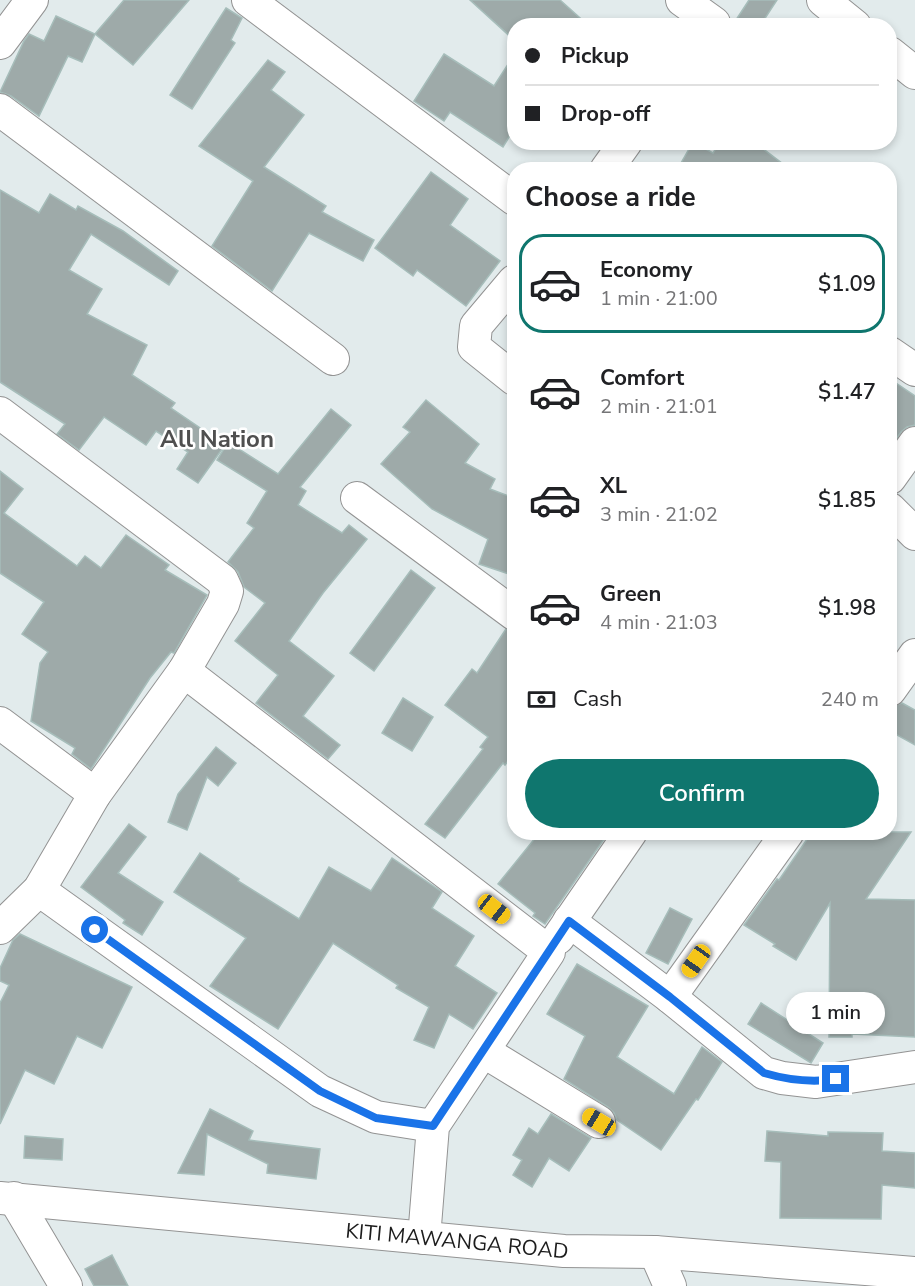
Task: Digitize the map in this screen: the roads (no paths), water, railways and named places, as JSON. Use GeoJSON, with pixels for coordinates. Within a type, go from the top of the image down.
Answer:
{"type":"FeatureCollection","features":[{"type":"Feature","properties":{"kind":"street"},"geometry":{"type":"LineString","coordinates":[[0,43],[32,0]]}},
{"type":"Feature","properties":{"kind":"street"},"geometry":{"type":"LineString","coordinates":[[248,0],[507,194]]}},
{"type":"Feature","properties":{"kind":"street"},"geometry":{"type":"LineString","coordinates":[[682,0],[717,16]]}},
{"type":"Feature","properties":{"kind":"street"},"geometry":{"type":"LineString","coordinates":[[823,0],[845,18]]}},
{"type":"Feature","properties":{"kind":"street"},"geometry":{"type":"LineString","coordinates":[[897,59],[915,73]]}},
{"type":"Feature","properties":{"kind":"street"},"geometry":{"type":"LineString","coordinates":[[0,110],[333,359]]}},
{"type":"Feature","properties":{"kind":"street"},"geometry":{"type":"LineString","coordinates":[[507,289],[476,326],[474,347],[507,373]]}},
{"type":"Feature","properties":{"kind":"street"},"geometry":{"type":"LineString","coordinates":[[897,358],[915,370]]}},
{"type":"Feature","properties":{"kind":"street"},"geometry":{"type":"LineString","coordinates":[[0,413],[222,580],[227,591],[223,604],[184,671],[95,794],[39,890],[0,928]]}},
{"type":"Feature","properties":{"kind":"street"},"geometry":{"type":"LineString","coordinates":[[897,468],[915,442]]}},
{"type":"Feature","properties":{"kind":"street"},"geometry":{"type":"LineString","coordinates":[[357,498],[507,609]]}},
{"type":"Feature","properties":{"kind":"street"},"geometry":{"type":"LineString","coordinates":[[897,515],[915,534]]}},
{"type":"Feature","properties":{"kind":"street"},"geometry":{"type":"LineString","coordinates":[[897,680],[915,655]]}},
{"type":"Feature","properties":{"kind":"street"},"geometry":{"type":"LineString","coordinates":[[184,671],[549,952]]}},
{"type":"Feature","properties":{"kind":"street"},"geometry":{"type":"LineString","coordinates":[[0,723],[95,794]]}},
{"type":"Feature","properties":{"kind":"street"},"geometry":{"type":"LineString","coordinates":[[424,1238],[433,1126],[625,840]]}},
{"type":"Feature","properties":{"kind":"street"},"geometry":{"type":"LineString","coordinates":[[670,997],[782,840]]}},
{"type":"Feature","properties":{"kind":"street"},"geometry":{"type":"LineString","coordinates":[[39,890],[320,1091],[376,1118],[433,1126]]}},
{"type":"Feature","properties":{"kind":"street"},"geometry":{"type":"LineString","coordinates":[[569,921],[670,997],[764,1073],[782,1078],[816,1082],[915,1067]]}},
{"type":"Feature","properties":{"kind":"street"},"geometry":{"type":"LineString","coordinates":[[483,1051],[599,1122]]}},
{"type":"Feature","properties":{"kind":"street"},"geometry":{"type":"LineString","coordinates":[[7,1198],[66,1286]]}},
{"type":"Feature","properties":{"kind":"street","name":"KITI MAWANGA ROAD"},"geometry":{"type":"LineString","coordinates":[[7,1198],[564,1251],[655,1252],[915,1273]]}},
{"type":"Feature","properties":{"kind":"street"},"geometry":{"type":"LineString","coordinates":[[655,1252],[670,1286]]}},
{"type":"Feature","properties":{"kind":"district","name":"All Nation"},"geometry":{"type":"Point","coordinates":[217,439]}}]}
